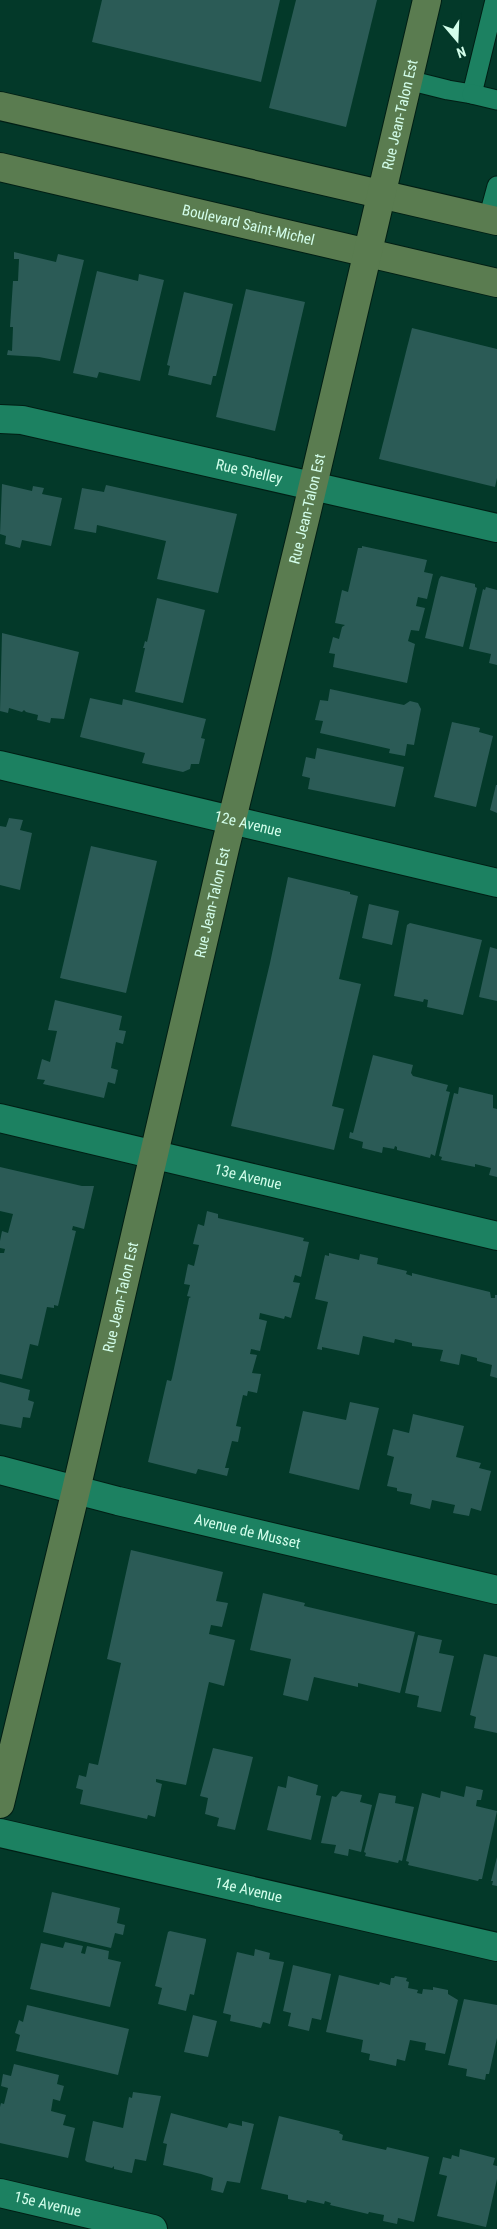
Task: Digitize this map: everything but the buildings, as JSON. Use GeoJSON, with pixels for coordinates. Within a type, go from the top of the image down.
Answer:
{"type":"FeatureCollection","features":[{"type":"Feature","properties":{"kind":"main road","name":"Rue Jean-Talon Est"},"geometry":{"type":"LineString","coordinates":[[0,1804],[76,1490],[232,819],[427,0]]}},
{"type":"Feature","properties":{"kind":"main road"},"geometry":{"type":"LineString","coordinates":[[0,106],[492,220]]}},
{"type":"Feature","properties":{"kind":"main road","name":"Boulevard Saint-Michel"},"geometry":{"type":"LineString","coordinates":[[0,167],[497,283]]}},
{"type":"Feature","properties":{"kind":"street","name":"Rue Shelley"},"geometry":{"type":"LineString","coordinates":[[0,419],[22,420],[497,528]]}},
{"type":"Feature","properties":{"kind":"street","name":"12e Avenue"},"geometry":{"type":"LineString","coordinates":[[0,764],[497,883]]}},
{"type":"Feature","properties":{"kind":"street","name":"13e Avenue"},"geometry":{"type":"LineString","coordinates":[[0,1118],[497,1236]]}},
{"type":"Feature","properties":{"kind":"street","name":"Avenue de Musset"},"geometry":{"type":"LineString","coordinates":[[0,1470],[76,1490],[497,1590]]}},
{"type":"Feature","properties":{"kind":"street","name":"14e Avenue"},"geometry":{"type":"LineString","coordinates":[[0,1833],[497,1947]]}},
{"type":"Feature","properties":{"kind":"street","name":"15e Avenue"},"geometry":{"type":"LineString","coordinates":[[0,2193],[153,2229]]}},
{"type":"Feature","properties":{"kind":"lane"},"geometry":{"type":"LineString","coordinates":[[472,94],[495,0]]}},
{"type":"Feature","properties":{"kind":"lane"},"geometry":{"type":"LineString","coordinates":[[408,80],[497,100]]}},
{"type":"Feature","properties":{"kind":"lane"},"geometry":{"type":"LineString","coordinates":[[492,220],[497,186]]}}]}
